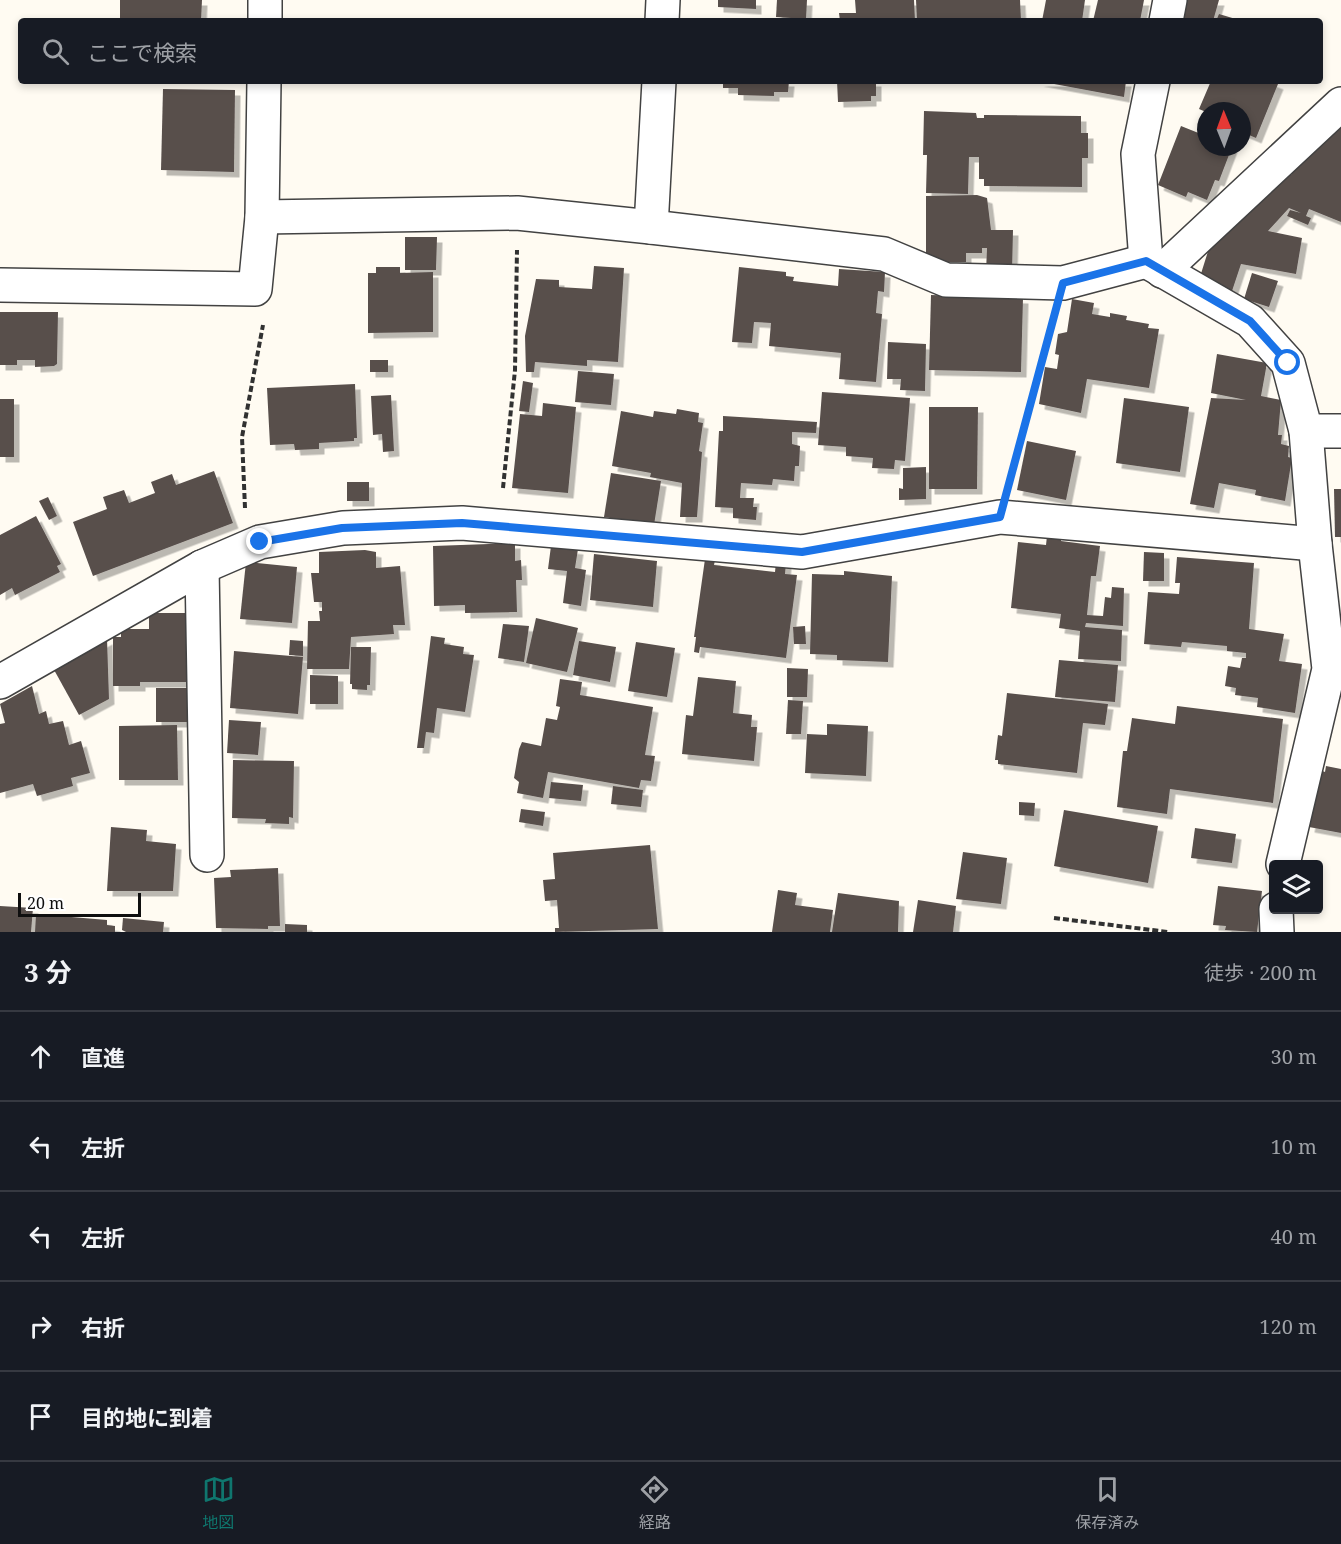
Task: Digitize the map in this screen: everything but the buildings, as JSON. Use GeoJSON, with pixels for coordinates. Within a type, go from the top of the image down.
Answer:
{"type":"FeatureCollection","features":[{"type":"Feature","properties":{"kind":"street"},"geometry":{"type":"LineString","coordinates":[[265,0],[265,18]]}},
{"type":"Feature","properties":{"kind":"street"},"geometry":{"type":"LineString","coordinates":[[662,18],[663,0]]}},
{"type":"Feature","properties":{"kind":"street"},"geometry":{"type":"LineString","coordinates":[[1167,18],[1170,0]]}},
{"type":"Feature","properties":{"kind":"street"},"geometry":{"type":"LineString","coordinates":[[0,285],[255,289],[262,218],[264,84]]}},
{"type":"Feature","properties":{"kind":"street"},"geometry":{"type":"LineString","coordinates":[[651,227],[659,84]]}},
{"type":"Feature","properties":{"kind":"street"},"geometry":{"type":"LineString","coordinates":[[1152,84],[1138,154],[1154,266]]}},
{"type":"Feature","properties":{"kind":"street"},"geometry":{"type":"LineString","coordinates":[[262,218],[517,213],[884,254],[946,280],[1063,283],[1154,266],[1341,104]]}},
{"type":"Feature","properties":{"kind":"street"},"geometry":{"type":"LineString","coordinates":[[1154,266],[1250,321],[1288,363],[1306,431],[1315,544],[1329,669],[1284,860]]}},
{"type":"Feature","properties":{"kind":"street"},"geometry":{"type":"LineString","coordinates":[[1306,431],[1341,430]]}},
{"type":"Feature","properties":{"kind":"street"},"geometry":{"type":"LineString","coordinates":[[0,682],[202,567],[260,542],[342,528],[462,523],[802,552],[1000,517],[1315,544]]}},
{"type":"Feature","properties":{"kind":"street"},"geometry":{"type":"LineString","coordinates":[[202,567],[207,855]]}},
{"type":"Feature","properties":{"kind":"street"},"geometry":{"type":"LineString","coordinates":[[1276,914],[1278,932]]}},
{"type":"Feature","properties":{"kind":"path"},"geometry":{"type":"LineString","coordinates":[[499,526],[515,370],[517,213]]}},
{"type":"Feature","properties":{"kind":"path"},"geometry":{"type":"LineString","coordinates":[[1000,517],[1063,283]]}},
{"type":"Feature","properties":{"kind":"path"},"geometry":{"type":"LineString","coordinates":[[246,548],[242,437],[266,304],[255,289]]}},
{"type":"Feature","properties":{"kind":"path"},"geometry":{"type":"LineString","coordinates":[[1054,918],[1168,932]]}},
{"type":"Feature","properties":{"kind":"route"},"geometry":{"type":"LineString","coordinates":[[260,542],[342,528],[462,523],[802,552],[1000,517],[1063,283],[1146,261],[1250,321],[1288,363]]}}]}
